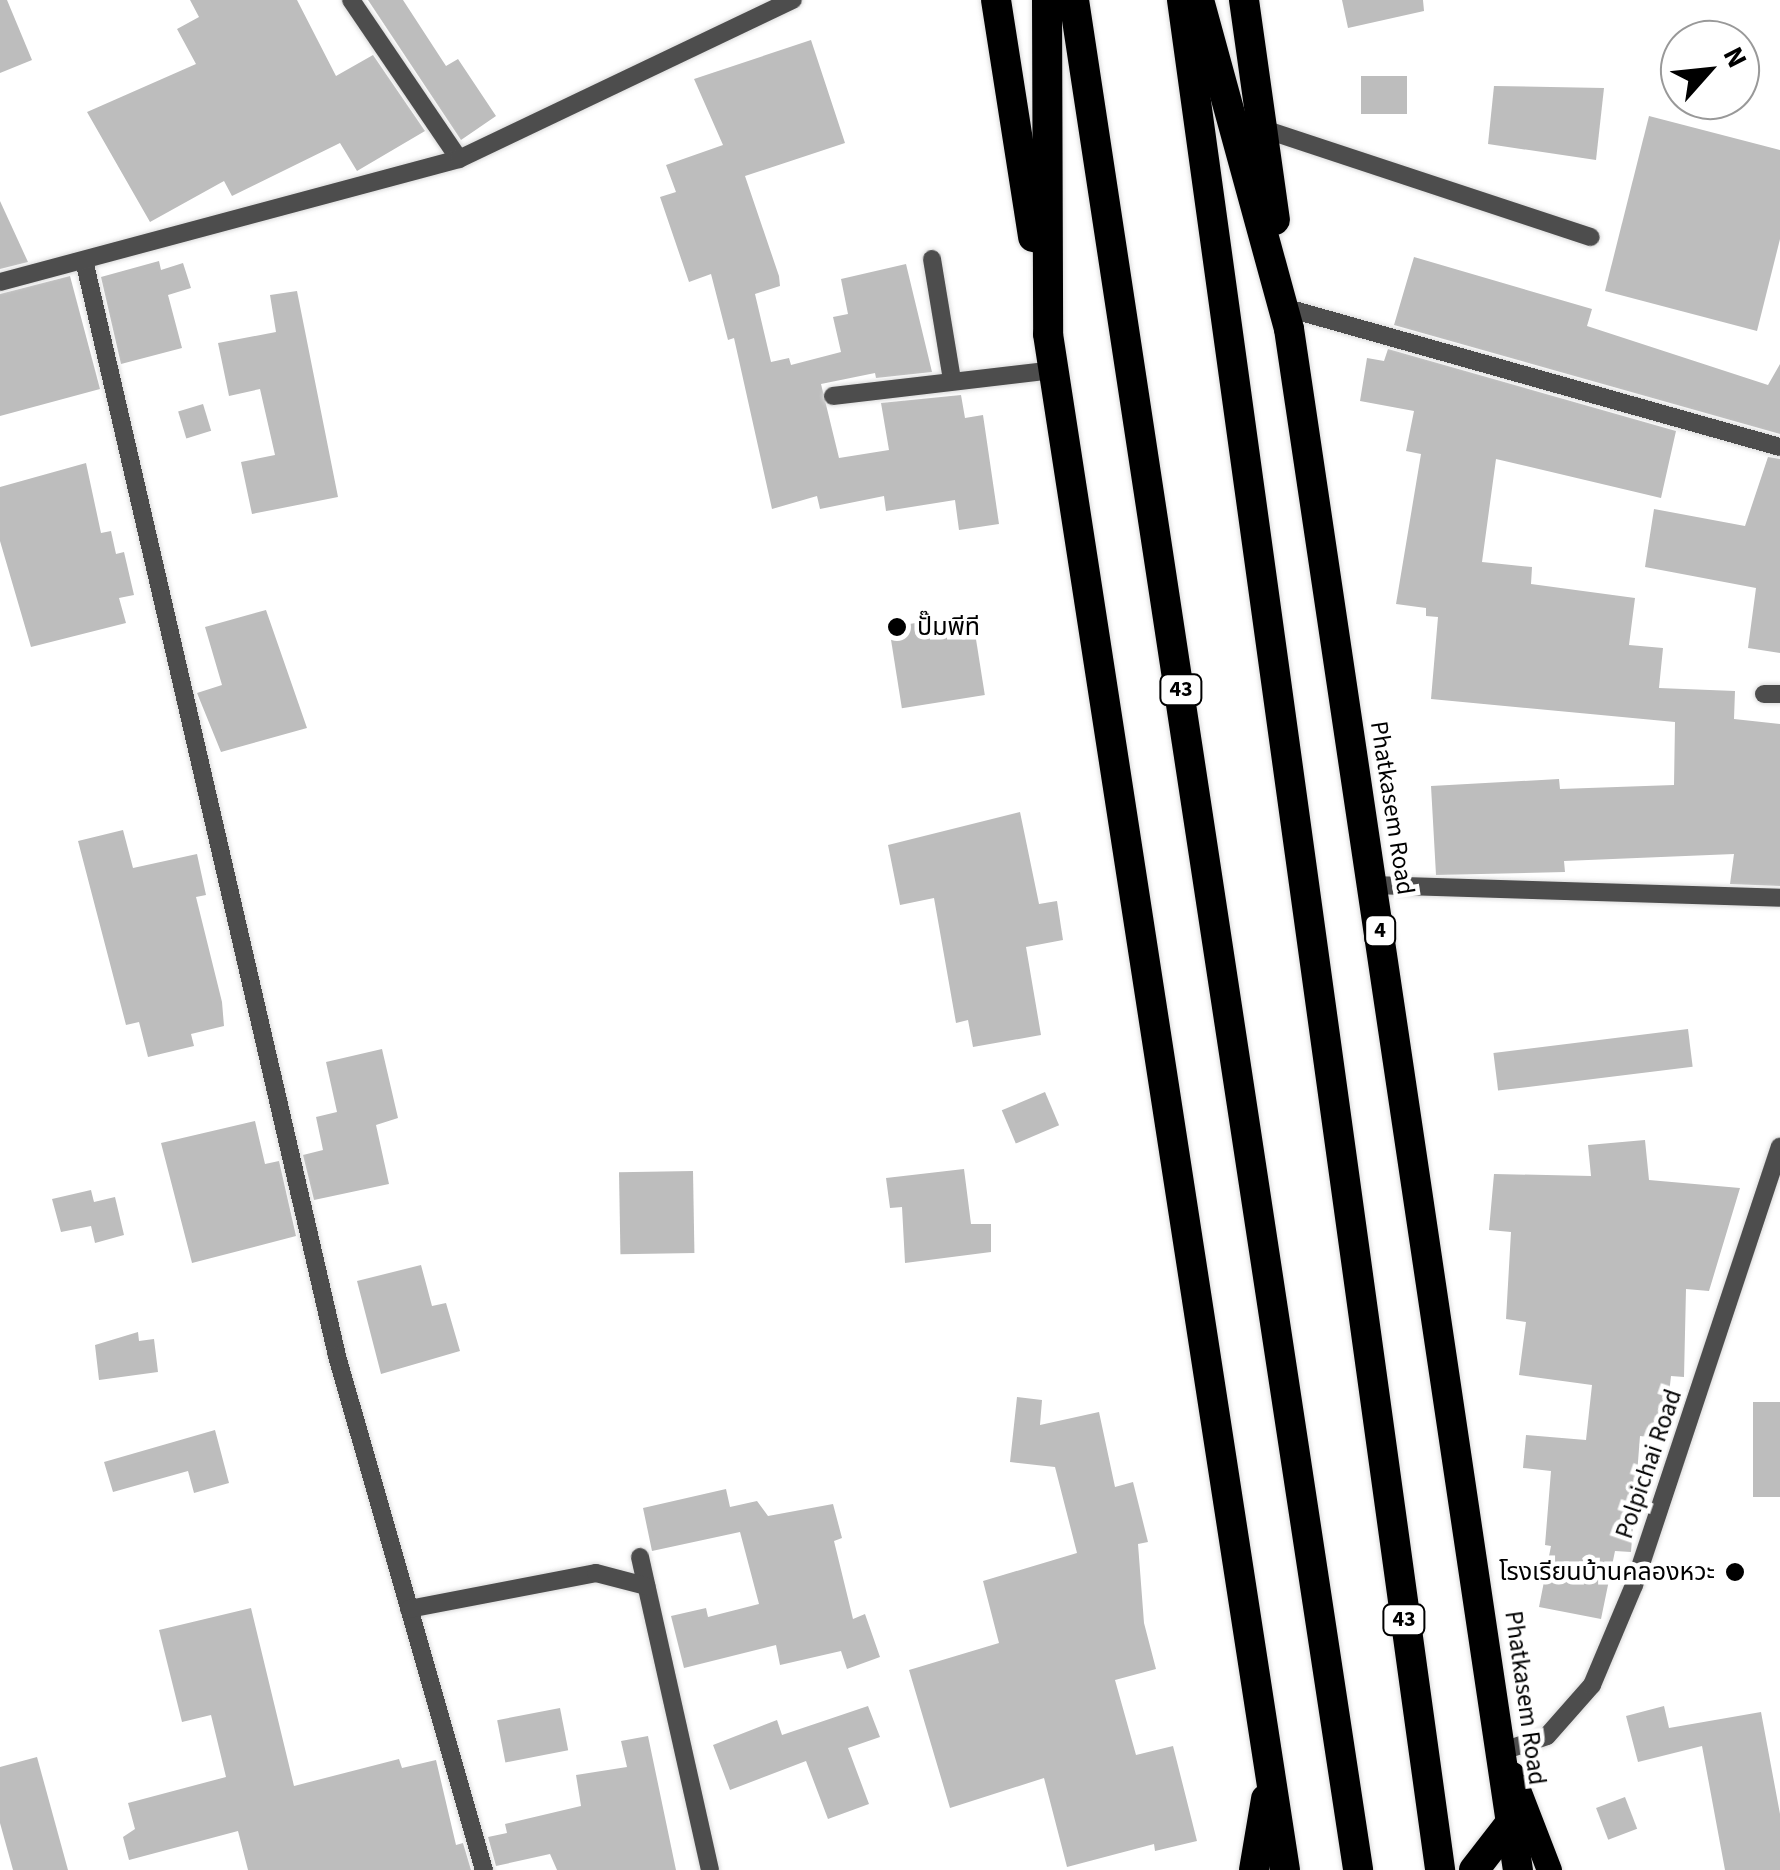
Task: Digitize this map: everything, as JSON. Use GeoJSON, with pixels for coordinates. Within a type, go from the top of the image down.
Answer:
{"type":"FeatureCollection","features":[{"type":"Feature","properties":{"kind":"highway"},"geometry":{"type":"LineString","coordinates":[[996,0],[1270,1774],[1280,1869]]}},
{"type":"Feature","properties":{"kind":"highway"},"geometry":{"type":"LineString","coordinates":[[1047,0],[1048,334]]}},
{"type":"Feature","properties":{"kind":"highway","name":"43"},"geometry":{"type":"LineString","coordinates":[[1074,0],[1287,1380],[1358,1870]]}},
{"type":"Feature","properties":{"kind":"highway","name":"43"},"geometry":{"type":"LineString","coordinates":[[1182,0],[1440,1870]]}},
{"type":"Feature","properties":{"kind":"highway","name":"Phatkasem Road"},"geometry":{"type":"LineString","coordinates":[[1200,0],[1288,319],[1518,1870]]}},
{"type":"Feature","properties":{"kind":"highway"},"geometry":{"type":"LineString","coordinates":[[1244,0],[1288,319]]}},
{"type":"Feature","properties":{"kind":"highway"},"geometry":{"type":"LineString","coordinates":[[1474,1870],[1512,1821]]}},
{"type":"Feature","properties":{"kind":"main road"},"geometry":{"type":"LineString","coordinates":[[1503,1751],[1548,1870]]}},
{"type":"Feature","properties":{"kind":"street"},"geometry":{"type":"LineString","coordinates":[[350,0],[460,159]]}},
{"type":"Feature","properties":{"kind":"street"},"geometry":{"type":"LineString","coordinates":[[0,282],[460,159],[792,0]]}},
{"type":"Feature","properties":{"kind":"street"},"geometry":{"type":"LineString","coordinates":[[1264,130],[1591,237]]}},
{"type":"Feature","properties":{"kind":"street"},"geometry":{"type":"LineString","coordinates":[[932,259],[952,380]]}},
{"type":"Feature","properties":{"kind":"street"},"geometry":{"type":"LineString","coordinates":[[84,260],[337,1356],[484,1870]]}},
{"type":"Feature","properties":{"kind":"street"},"geometry":{"type":"LineString","coordinates":[[1288,319],[1780,447]]}},
{"type":"Feature","properties":{"kind":"street"},"geometry":{"type":"LineString","coordinates":[[833,396],[1054,370]]}},
{"type":"Feature","properties":{"kind":"street"},"geometry":{"type":"LineString","coordinates":[[1373,884],[1780,898]]}},
{"type":"Feature","properties":{"kind":"street","name":"Polpichai Road"},"geometry":{"type":"LineString","coordinates":[[1503,1751],[1546,1736],[1592,1685],[1647,1547],[1780,1147]]}},
{"type":"Feature","properties":{"kind":"street"},"geometry":{"type":"LineString","coordinates":[[640,1556],[710,1870]]}},
{"type":"Feature","properties":{"kind":"street"},"geometry":{"type":"LineString","coordinates":[[409,1609],[596,1573],[646,1586]]}},
{"type":"Feature","properties":{"kind":"building"},"geometry":{"type":"Polygon","coordinates":[[[0,0],[7,0],[32,60],[0,73],[0,0]]]}},
{"type":"Feature","properties":{"kind":"building"},"geometry":{"type":"Polygon","coordinates":[[[190,0],[297,0],[336,76],[373,55],[425,131],[357,171],[340,143],[232,196],[224,181],[150,222],[87,112],[196,64],[177,29],[199,17],[190,0]]]}},
{"type":"Feature","properties":{"kind":"building"},"geometry":{"type":"Polygon","coordinates":[[[368,0],[403,0],[446,66],[458,59],[496,116],[461,140],[368,0]]]}},
{"type":"Feature","properties":{"kind":"building"},"geometry":{"type":"Polygon","coordinates":[[[1342,0],[1423,0],[1424,11],[1348,28],[1342,0]]]}},
{"type":"Feature","properties":{"kind":"building"},"geometry":{"type":"Polygon","coordinates":[[[811,40],[845,143],[745,176],[779,276],[780,286],[755,294],[771,362],[789,358],[791,365],[841,352],[833,317],[848,314],[841,279],[906,264],[932,372],[876,378],[875,373],[821,384],[839,458],[889,450],[881,403],[961,395],[965,418],[983,415],[999,524],[959,530],[955,500],[886,511],[884,496],[820,509],[817,496],[772,509],[734,338],[728,340],[711,274],[689,282],[660,197],[676,192],[666,165],[723,145],[694,79],[811,40]]]}},
{"type":"Feature","properties":{"kind":"building"},"geometry":{"type":"Polygon","coordinates":[[[1361,76],[1407,76],[1407,114],[1361,114],[1361,76]]]}},
{"type":"Feature","properties":{"kind":"building"},"geometry":{"type":"Polygon","coordinates":[[[1494,86],[1604,88],[1596,160],[1488,144],[1494,86]]]}},
{"type":"Feature","properties":{"kind":"building"},"geometry":{"type":"Polygon","coordinates":[[[1649,116],[1780,150],[1780,239],[1757,331],[1605,291],[1649,116]]]}},
{"type":"Feature","properties":{"kind":"building"},"geometry":{"type":"Polygon","coordinates":[[[0,201],[28,262],[0,269],[0,201]]]}},
{"type":"Feature","properties":{"kind":"building"},"geometry":{"type":"Polygon","coordinates":[[[1414,257],[1592,309],[1587,326],[1768,385],[1780,364],[1780,434],[1394,325],[1414,257]]]}},
{"type":"Feature","properties":{"kind":"building"},"geometry":{"type":"Polygon","coordinates":[[[159,261],[161,270],[183,263],[191,288],[168,295],[182,348],[121,364],[101,277],[159,261]]]}},
{"type":"Feature","properties":{"kind":"building"},"geometry":{"type":"Polygon","coordinates":[[[70,276],[100,389],[0,416],[0,294],[70,276]]]}},
{"type":"Feature","properties":{"kind":"building"},"geometry":{"type":"Polygon","coordinates":[[[297,291],[338,497],[252,514],[241,462],[275,455],[260,389],[229,396],[218,343],[276,332],[270,295],[297,291]]]}},
{"type":"Feature","properties":{"kind":"building"},"geometry":{"type":"Polygon","coordinates":[[[1388,349],[1676,431],[1661,498],[1496,459],[1482,562],[1532,567],[1531,584],[1635,598],[1629,645],[1663,648],[1659,688],[1735,691],[1734,719],[1780,724],[1780,886],[1730,884],[1734,854],[1564,861],[1565,872],[1436,875],[1431,786],[1559,779],[1560,789],[1674,785],[1675,722],[1431,699],[1438,617],[1426,616],[1426,608],[1396,604],[1421,454],[1406,451],[1414,411],[1360,401],[1367,358],[1384,361],[1388,349]]]}},
{"type":"Feature","properties":{"kind":"building"},"geometry":{"type":"Polygon","coordinates":[[[203,404],[211,431],[186,438],[178,412],[203,404]]]}},
{"type":"Feature","properties":{"kind":"building"},"geometry":{"type":"Polygon","coordinates":[[[1768,457],[1780,459],[1780,653],[1748,648],[1756,588],[1645,567],[1654,509],[1745,526],[1768,457]]]}},
{"type":"Feature","properties":{"kind":"building"},"geometry":{"type":"Polygon","coordinates":[[[86,463],[101,533],[111,531],[116,554],[124,552],[134,595],[119,598],[126,623],[31,647],[0,541],[0,487],[86,463]]]}},
{"type":"Feature","properties":{"kind":"building"},"geometry":{"type":"Polygon","coordinates":[[[266,610],[307,728],[221,752],[197,693],[222,685],[205,627],[266,610]]]}},
{"type":"Feature","properties":{"kind":"building"},"geometry":{"type":"Polygon","coordinates":[[[972,614],[985,695],[902,708],[889,627],[972,614]]]}},
{"type":"Feature","properties":{"kind":"building"},"geometry":{"type":"Polygon","coordinates":[[[1020,812],[1039,904],[1057,901],[1063,940],[1026,947],[1041,1035],[973,1047],[968,1020],[956,1023],[934,898],[900,905],[888,845],[1020,812]]]}},
{"type":"Feature","properties":{"kind":"building"},"geometry":{"type":"Polygon","coordinates":[[[123,830],[133,868],[197,854],[206,895],[196,897],[222,1002],[224,1026],[191,1034],[194,1046],[148,1057],[139,1022],[126,1025],[78,841],[123,830]]]}},
{"type":"Feature","properties":{"kind":"building"},"geometry":{"type":"Polygon","coordinates":[[[1688,1029],[1693,1067],[1498,1091],[1493,1053],[1688,1029]]]}},
{"type":"Feature","properties":{"kind":"building"},"geometry":{"type":"Polygon","coordinates":[[[382,1049],[398,1118],[376,1125],[389,1184],[314,1200],[303,1155],[323,1150],[316,1117],[337,1112],[326,1062],[382,1049]]]}},
{"type":"Feature","properties":{"kind":"building"},"geometry":{"type":"Polygon","coordinates":[[[1045,1092],[1059,1125],[1016,1144],[1002,1110],[1045,1092]]]}},
{"type":"Feature","properties":{"kind":"building"},"geometry":{"type":"Polygon","coordinates":[[[255,1121],[265,1164],[279,1161],[296,1236],[192,1263],[161,1143],[255,1121]]]}},
{"type":"Feature","properties":{"kind":"building"},"geometry":{"type":"Polygon","coordinates":[[[1645,1140],[1649,1180],[1740,1188],[1709,1291],[1686,1289],[1684,1377],[1671,1376],[1664,1439],[1640,1436],[1631,1552],[1615,1551],[1601,1619],[1539,1607],[1551,1546],[1545,1545],[1551,1471],[1523,1468],[1526,1435],[1586,1440],[1592,1385],[1519,1375],[1526,1322],[1506,1319],[1511,1232],[1489,1230],[1494,1174],[1591,1176],[1588,1145],[1645,1140]]]}},
{"type":"Feature","properties":{"kind":"building"},"geometry":{"type":"Polygon","coordinates":[[[964,1169],[971,1224],[991,1224],[991,1252],[905,1263],[902,1207],[890,1208],[886,1178],[964,1169]]]}},
{"type":"Feature","properties":{"kind":"building"},"geometry":{"type":"Polygon","coordinates":[[[693,1171],[694,1253],[620,1254],[619,1172],[693,1171]]]}},
{"type":"Feature","properties":{"kind":"building"},"geometry":{"type":"Polygon","coordinates":[[[91,1190],[94,1202],[115,1197],[124,1235],[95,1243],[91,1226],[61,1232],[52,1199],[91,1190]]]}},
{"type":"Feature","properties":{"kind":"building"},"geometry":{"type":"Polygon","coordinates":[[[421,1265],[432,1306],[446,1303],[460,1351],[381,1374],[357,1281],[421,1265]]]}},
{"type":"Feature","properties":{"kind":"building"},"geometry":{"type":"Polygon","coordinates":[[[138,1332],[139,1341],[154,1339],[158,1372],[99,1380],[95,1345],[138,1332]]]}},
{"type":"Feature","properties":{"kind":"building"},"geometry":{"type":"Polygon","coordinates":[[[1017,1397],[1042,1400],[1040,1425],[1099,1412],[1115,1487],[1133,1482],[1148,1542],[1138,1544],[1144,1623],[1156,1669],[1115,1680],[1136,1755],[1173,1746],[1197,1841],[1155,1851],[1154,1844],[1067,1867],[1044,1778],[950,1808],[909,1670],[999,1643],[983,1581],[1077,1553],[1055,1467],[1010,1462],[1017,1397]]]}},
{"type":"Feature","properties":{"kind":"building"},"geometry":{"type":"Polygon","coordinates":[[[1753,1402],[1780,1402],[1780,1497],[1753,1497],[1753,1402]]]}},
{"type":"Feature","properties":{"kind":"building"},"geometry":{"type":"Polygon","coordinates":[[[215,1430],[229,1483],[194,1493],[188,1471],[113,1492],[104,1462],[215,1430]]]}},
{"type":"Feature","properties":{"kind":"building"},"geometry":{"type":"Polygon","coordinates":[[[726,1489],[730,1507],[757,1501],[768,1516],[833,1504],[842,1538],[834,1541],[853,1619],[865,1614],[880,1657],[847,1669],[841,1651],[780,1665],[776,1645],[684,1668],[671,1616],[706,1608],[708,1617],[759,1604],[740,1532],[652,1551],[643,1508],[726,1489]]]}},
{"type":"Feature","properties":{"kind":"building"},"geometry":{"type":"Polygon","coordinates":[[[251,1608],[294,1786],[399,1759],[402,1768],[436,1760],[456,1845],[463,1843],[471,1870],[248,1870],[238,1831],[129,1860],[123,1837],[135,1829],[128,1803],[226,1777],[211,1715],[182,1722],[159,1630],[251,1608]]]}},
{"type":"Feature","properties":{"kind":"building"},"geometry":{"type":"Polygon","coordinates":[[[868,1706],[880,1737],[848,1748],[869,1804],[828,1819],[806,1761],[730,1790],[713,1745],[777,1720],[782,1735],[868,1706]]]}},
{"type":"Feature","properties":{"kind":"building"},"geometry":{"type":"Polygon","coordinates":[[[1664,1706],[1669,1728],[1761,1712],[1780,1814],[1780,1870],[1725,1870],[1702,1746],[1638,1762],[1626,1716],[1664,1706]]]}},
{"type":"Feature","properties":{"kind":"building"},"geometry":{"type":"Polygon","coordinates":[[[560,1708],[568,1750],[505,1762],[497,1720],[560,1708]]]}},
{"type":"Feature","properties":{"kind":"building"},"geometry":{"type":"Polygon","coordinates":[[[648,1736],[676,1870],[557,1870],[550,1854],[496,1866],[488,1837],[507,1833],[505,1824],[581,1806],[576,1775],[627,1767],[621,1741],[648,1736]]]}},
{"type":"Feature","properties":{"kind":"building"},"geometry":{"type":"Polygon","coordinates":[[[37,1757],[68,1870],[13,1870],[0,1823],[0,1767],[37,1757]]]}},
{"type":"Feature","properties":{"kind":"building"},"geometry":{"type":"Polygon","coordinates":[[[1625,1797],[1637,1829],[1608,1840],[1596,1808],[1625,1797]]]}},
{"type":"Feature","properties":{"kind":"place","name":"ปั๊มพีที"},"geometry":{"type":"Point","coordinates":[897,627]}},
{"type":"Feature","properties":{"kind":"place","name":"โรงเรียนบ้านคลองหวะ"},"geometry":{"type":"Point","coordinates":[1735,1572]}}]}
